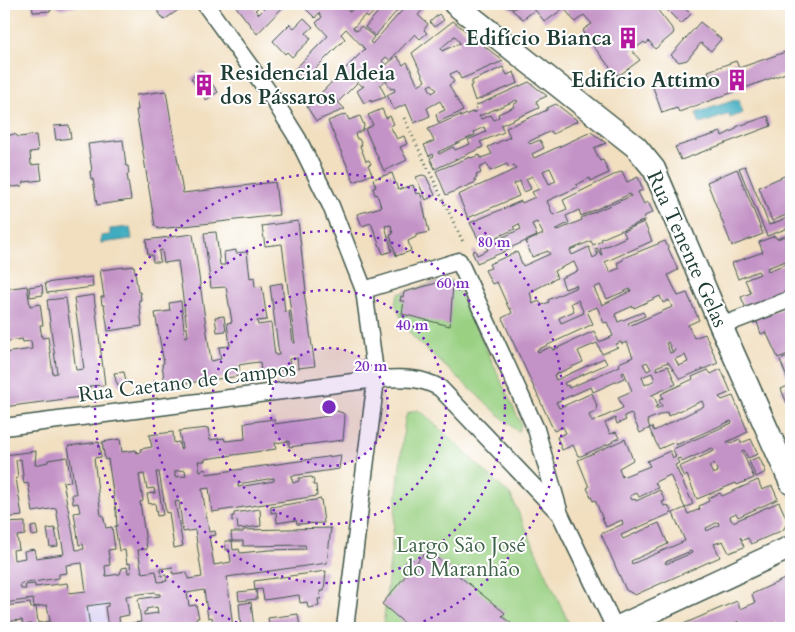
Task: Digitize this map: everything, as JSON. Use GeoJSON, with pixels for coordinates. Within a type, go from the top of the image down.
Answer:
{"type":"FeatureCollection","features":[{"type":"Feature","properties":{"kind":"street"},"geometry":{"type":"LineString","coordinates":[[205,4],[270,94],[298,139],[330,206],[364,290],[376,379],[346,628]]}},
{"type":"Feature","properties":{"kind":"street","name":"Rua Tenente Gelas"},"geometry":{"type":"LineString","coordinates":[[455,4],[636,148],[654,170],[791,483]]}},
{"type":"Feature","properties":{"kind":"street"},"geometry":{"type":"LineString","coordinates":[[364,290],[459,261],[536,430],[560,514],[615,628],[791,547]]}},
{"type":"Feature","properties":{"kind":"street"},"geometry":{"type":"LineString","coordinates":[[721,326],[791,299]]}},
{"type":"Feature","properties":{"kind":"street"},"geometry":{"type":"LineString","coordinates":[[376,379],[417,378],[440,388],[560,514]]}},
{"type":"Feature","properties":{"kind":"street","name":"Rua Caetano de Campos"},"geometry":{"type":"LineString","coordinates":[[4,427],[376,379]]}},
{"type":"Feature","properties":{"kind":"path"},"geometry":{"type":"LineString","coordinates":[[404,118],[463,241],[463,250],[459,261]]}},
{"type":"Feature","properties":{"kind":"shaded area"},"geometry":{"type":"Polygon","coordinates":[[[114,587],[120,628],[51,628],[46,597],[114,587]]]}},
{"type":"Feature","properties":{"kind":"green space"},"geometry":{"type":"Polygon","coordinates":[[[447,279],[455,282],[521,424],[519,431],[414,338],[405,327],[395,303],[398,294],[447,279]]]}},
{"type":"Feature","properties":{"kind":"green space","name":"Largo São José do Maranhão"},"geometry":{"type":"Polygon","coordinates":[[[417,410],[423,413],[511,496],[571,628],[383,628],[405,418],[408,413],[417,410]]]}},
{"type":"Feature","properties":{"kind":"water"},"geometry":{"type":"Polygon","coordinates":[[[738,99],[743,113],[730,118],[729,114],[700,124],[696,113],[738,99]]]}},
{"type":"Feature","properties":{"kind":"water"},"geometry":{"type":"Polygon","coordinates":[[[130,227],[132,239],[101,243],[101,236],[110,235],[110,229],[130,227]]]}},
{"type":"Feature","properties":{"kind":"building"},"geometry":{"type":"Polygon","coordinates":[[[32,4],[50,4],[51,11],[33,12],[32,4]]]}},
{"type":"Feature","properties":{"kind":"building"},"geometry":{"type":"Polygon","coordinates":[[[54,4],[79,4],[75,7],[59,9],[54,4]]]}},
{"type":"Feature","properties":{"kind":"building"},"geometry":{"type":"Polygon","coordinates":[[[153,4],[178,4],[181,8],[164,20],[153,4]]]}},
{"type":"Feature","properties":{"kind":"building"},"geometry":{"type":"Polygon","coordinates":[[[234,4],[257,4],[258,8],[255,10],[259,14],[264,9],[261,4],[286,4],[257,34],[234,4]]]}},
{"type":"Feature","properties":{"kind":"building"},"geometry":{"type":"Polygon","coordinates":[[[310,4],[354,4],[348,11],[350,12],[357,4],[381,4],[368,18],[365,15],[353,28],[357,31],[361,26],[374,37],[370,42],[372,44],[408,4],[419,4],[424,8],[418,15],[428,24],[424,30],[427,33],[420,39],[415,34],[390,60],[386,57],[382,61],[386,65],[397,56],[403,65],[407,62],[418,85],[425,81],[412,53],[453,21],[503,61],[461,79],[457,71],[450,74],[454,82],[449,85],[463,111],[438,122],[436,114],[445,110],[440,101],[427,108],[430,116],[414,123],[406,104],[394,110],[387,95],[395,91],[394,88],[391,89],[386,81],[380,85],[386,97],[364,103],[357,91],[364,86],[358,82],[338,102],[345,109],[316,121],[307,107],[365,49],[346,29],[341,34],[345,39],[313,71],[316,73],[307,81],[304,81],[294,70],[328,36],[316,23],[322,17],[319,13],[315,18],[306,9],[310,4]],[[454,36],[441,48],[442,51],[460,43],[454,36]],[[432,84],[428,86],[432,93],[437,90],[432,84]]]}},
{"type":"Feature","properties":{"kind":"building"},"geometry":{"type":"Polygon","coordinates":[[[385,4],[403,4],[375,36],[365,27],[385,4]]]}},
{"type":"Feature","properties":{"kind":"building"},"geometry":{"type":"Polygon","coordinates":[[[504,4],[516,4],[517,5],[511,9],[504,4]]]}},
{"type":"Feature","properties":{"kind":"building","name":"Edifício Bianca"},"geometry":{"type":"Polygon","coordinates":[[[520,4],[544,4],[539,8],[545,4],[566,4],[568,6],[571,4],[653,4],[674,31],[655,49],[649,41],[646,44],[644,42],[632,51],[640,60],[621,74],[616,75],[583,33],[584,29],[592,24],[584,15],[575,22],[564,8],[545,22],[535,10],[523,19],[512,10],[520,4]]]}},
{"type":"Feature","properties":{"kind":"building"},"geometry":{"type":"Polygon","coordinates":[[[663,4],[680,4],[691,14],[681,24],[663,4]]]}},
{"type":"Feature","properties":{"kind":"building"},"geometry":{"type":"Polygon","coordinates":[[[439,14],[444,20],[434,27],[430,22],[439,14]]]}},
{"type":"Feature","properties":{"kind":"building"},"geometry":{"type":"Polygon","coordinates":[[[304,18],[313,27],[306,33],[311,39],[292,57],[287,52],[285,54],[273,41],[290,24],[294,28],[304,18]]]}},
{"type":"Feature","properties":{"kind":"building"},"geometry":{"type":"Polygon","coordinates":[[[700,22],[721,39],[711,51],[701,43],[687,60],[679,62],[671,55],[700,22]]]}},
{"type":"Feature","properties":{"kind":"building","name":"Edifício Attimo"},"geometry":{"type":"Polygon","coordinates":[[[791,50],[791,71],[679,112],[677,108],[662,113],[653,87],[669,81],[667,78],[679,74],[684,88],[711,79],[708,71],[736,61],[739,68],[791,50]]]}},
{"type":"Feature","properties":{"kind":"building"},"geometry":{"type":"Polygon","coordinates":[[[503,67],[507,75],[514,72],[518,83],[475,101],[470,86],[472,81],[503,67]]]}},
{"type":"Feature","properties":{"kind":"building","name":"Residencial Aldeia dos Pássaros"},"geometry":{"type":"Polygon","coordinates":[[[202,70],[218,92],[206,100],[191,78],[202,70]]]}},
{"type":"Feature","properties":{"kind":"building"},"geometry":{"type":"Polygon","coordinates":[[[529,82],[547,96],[536,101],[539,108],[501,125],[504,132],[480,142],[483,147],[435,169],[430,158],[434,156],[433,154],[429,156],[424,145],[434,141],[428,129],[460,115],[460,117],[477,111],[475,106],[529,82]],[[517,100],[479,116],[481,119],[491,115],[494,120],[499,117],[498,114],[514,107],[513,105],[518,102],[517,100]],[[484,127],[474,132],[475,135],[438,152],[439,154],[453,147],[455,150],[470,144],[468,140],[486,132],[484,127]]]}},
{"type":"Feature","properties":{"kind":"building"},"geometry":{"type":"Polygon","coordinates":[[[166,91],[183,193],[275,182],[279,215],[159,229],[155,226],[136,110],[138,110],[136,95],[166,91]]]}},
{"type":"Feature","properties":{"kind":"building"},"geometry":{"type":"Polygon","coordinates":[[[556,104],[578,121],[553,134],[551,131],[528,142],[530,144],[540,140],[544,148],[532,154],[534,158],[591,132],[606,143],[594,148],[600,161],[603,160],[609,173],[591,181],[590,178],[576,185],[578,187],[547,201],[553,215],[567,209],[563,200],[622,171],[627,182],[638,177],[643,190],[638,192],[644,204],[648,202],[653,212],[643,217],[645,220],[601,239],[602,241],[593,245],[591,241],[570,250],[572,255],[589,247],[593,258],[598,255],[595,249],[597,248],[602,255],[600,249],[626,237],[623,231],[644,222],[652,241],[605,262],[610,272],[620,268],[617,263],[623,260],[623,258],[665,241],[678,270],[668,275],[678,296],[687,293],[699,320],[688,325],[694,338],[705,334],[718,363],[680,379],[668,362],[656,367],[657,370],[668,366],[676,384],[650,396],[654,396],[658,406],[655,407],[656,409],[662,406],[659,400],[663,398],[661,394],[708,370],[711,374],[721,369],[731,392],[719,397],[722,400],[733,396],[748,432],[727,442],[728,444],[740,439],[741,443],[751,439],[758,454],[748,458],[744,450],[742,451],[754,478],[737,485],[736,483],[697,499],[687,475],[684,477],[679,467],[714,451],[712,448],[682,462],[680,458],[677,459],[679,463],[675,465],[693,504],[685,508],[688,514],[700,509],[699,506],[709,501],[708,498],[720,493],[722,496],[758,480],[762,490],[772,486],[778,499],[738,517],[736,513],[730,516],[731,520],[733,522],[779,502],[788,522],[783,530],[751,544],[748,538],[743,540],[740,537],[744,547],[729,553],[723,541],[714,544],[720,557],[635,595],[626,590],[601,534],[623,524],[622,520],[606,527],[595,500],[593,501],[587,488],[589,487],[578,460],[625,439],[633,460],[619,468],[622,477],[650,466],[647,461],[670,451],[673,458],[676,457],[673,449],[732,423],[731,421],[676,445],[675,442],[659,449],[649,428],[640,433],[631,413],[624,416],[626,420],[617,424],[615,418],[605,423],[610,434],[616,432],[619,438],[613,442],[581,456],[578,456],[573,445],[562,450],[557,437],[566,433],[563,427],[554,431],[502,318],[512,313],[510,308],[497,282],[492,284],[485,270],[491,268],[489,264],[517,252],[523,266],[550,254],[548,251],[532,257],[526,242],[543,234],[537,222],[532,224],[537,236],[513,248],[477,263],[472,252],[475,250],[477,255],[488,250],[485,245],[521,229],[519,224],[513,227],[515,229],[481,244],[470,223],[535,197],[532,192],[539,189],[532,176],[526,179],[531,189],[524,192],[520,181],[514,184],[519,196],[468,218],[458,195],[516,169],[514,165],[509,168],[507,164],[490,171],[487,164],[479,168],[481,173],[476,175],[477,178],[474,179],[476,182],[446,195],[436,171],[470,157],[480,155],[481,158],[492,154],[488,147],[510,137],[506,128],[547,110],[547,108],[556,104]],[[550,168],[543,171],[549,184],[556,181],[550,168]],[[630,194],[581,216],[579,210],[566,216],[569,223],[556,229],[556,231],[631,196],[630,194]],[[574,262],[554,271],[557,278],[530,292],[533,304],[539,301],[542,305],[549,302],[548,300],[577,287],[576,285],[565,289],[561,278],[578,271],[574,262]],[[600,285],[594,288],[602,305],[631,291],[630,289],[607,299],[600,285]],[[660,296],[615,314],[618,322],[643,312],[645,316],[628,323],[629,326],[672,307],[669,300],[663,303],[660,296]],[[578,300],[571,303],[574,311],[559,318],[561,323],[584,313],[578,300]],[[597,307],[587,311],[593,324],[537,350],[538,352],[551,347],[553,350],[594,331],[599,342],[613,336],[607,322],[604,323],[597,307]],[[627,342],[616,344],[618,347],[602,354],[597,343],[578,351],[583,362],[554,375],[556,380],[604,358],[607,364],[564,383],[569,388],[620,366],[619,363],[633,357],[627,342]],[[668,342],[666,343],[670,353],[675,351],[674,349],[672,351],[668,342]],[[685,355],[675,359],[679,366],[688,362],[685,355]],[[647,362],[643,364],[647,371],[651,369],[647,362]],[[624,372],[622,373],[624,378],[593,392],[591,387],[556,402],[559,408],[592,393],[597,411],[589,415],[592,422],[623,408],[618,397],[632,391],[624,372]],[[652,373],[642,377],[645,385],[655,380],[652,373]],[[702,401],[668,416],[667,412],[647,420],[650,428],[652,427],[654,431],[704,406],[702,401]],[[714,463],[709,466],[713,474],[718,472],[714,463]],[[670,475],[655,482],[658,488],[639,497],[637,493],[630,496],[632,500],[635,499],[636,501],[660,490],[665,501],[662,502],[664,506],[668,505],[672,513],[621,535],[623,539],[659,523],[668,544],[631,561],[632,564],[685,541],[673,513],[685,508],[670,475]],[[718,522],[706,528],[707,531],[719,525],[718,522]],[[691,551],[665,562],[666,564],[692,553],[691,551]]]}},
{"type":"Feature","properties":{"kind":"building"},"geometry":{"type":"Polygon","coordinates":[[[382,109],[386,118],[390,116],[394,124],[390,126],[397,139],[404,136],[407,144],[400,147],[407,160],[384,171],[365,129],[373,125],[368,115],[382,109]]]}},
{"type":"Feature","properties":{"kind":"building"},"geometry":{"type":"Polygon","coordinates":[[[346,114],[349,120],[360,116],[364,125],[363,130],[355,134],[362,145],[360,146],[366,161],[369,160],[371,164],[368,165],[372,174],[354,182],[328,121],[346,114]]]}},
{"type":"Feature","properties":{"kind":"building"},"geometry":{"type":"Polygon","coordinates":[[[768,116],[771,126],[681,160],[675,147],[721,132],[722,136],[736,129],[736,127],[768,116]]]}},
{"type":"Feature","properties":{"kind":"building"},"geometry":{"type":"Polygon","coordinates":[[[69,125],[71,138],[56,140],[54,126],[69,125]]]}},
{"type":"Feature","properties":{"kind":"building"},"geometry":{"type":"Polygon","coordinates":[[[14,134],[19,137],[36,135],[38,151],[30,152],[31,165],[40,164],[42,180],[24,182],[22,186],[4,185],[4,137],[14,134]]]}},
{"type":"Feature","properties":{"kind":"building"},"geometry":{"type":"Polygon","coordinates":[[[123,140],[126,166],[128,166],[129,174],[127,174],[131,200],[97,205],[93,179],[91,179],[90,171],[92,171],[88,144],[123,140]]]}},
{"type":"Feature","properties":{"kind":"building"},"geometry":{"type":"Polygon","coordinates":[[[745,166],[769,225],[791,216],[791,227],[767,236],[739,168],[745,166]]]}},
{"type":"Feature","properties":{"kind":"building"},"geometry":{"type":"Polygon","coordinates":[[[737,169],[763,234],[732,246],[707,182],[737,169]]]}},
{"type":"Feature","properties":{"kind":"building"},"geometry":{"type":"Polygon","coordinates":[[[392,173],[398,190],[413,185],[416,194],[420,193],[429,232],[416,235],[416,237],[408,241],[411,251],[396,256],[390,235],[393,234],[391,225],[385,226],[392,251],[383,254],[371,223],[362,226],[357,214],[381,207],[373,188],[376,187],[373,179],[392,173]]]}},
{"type":"Feature","properties":{"kind":"building"},"geometry":{"type":"Polygon","coordinates":[[[791,173],[791,213],[772,221],[759,187],[791,173]]]}},
{"type":"Feature","properties":{"kind":"building"},"geometry":{"type":"Polygon","coordinates":[[[426,176],[435,195],[426,200],[416,177],[426,176]]]}},
{"type":"Feature","properties":{"kind":"building"},"geometry":{"type":"Polygon","coordinates":[[[298,221],[306,291],[304,292],[315,366],[298,368],[297,358],[289,359],[290,369],[261,373],[260,362],[251,363],[239,365],[240,376],[165,386],[162,364],[164,363],[155,313],[170,311],[169,303],[181,301],[185,337],[188,336],[178,261],[164,263],[162,250],[159,251],[160,262],[153,262],[152,255],[148,255],[146,240],[193,234],[211,361],[221,359],[219,347],[230,346],[227,323],[232,322],[226,287],[211,288],[204,233],[216,232],[220,265],[225,265],[224,252],[236,250],[236,253],[247,252],[250,278],[254,277],[255,287],[262,286],[267,320],[257,321],[258,325],[271,323],[275,355],[279,355],[270,285],[282,283],[285,312],[289,311],[293,343],[295,343],[282,244],[265,246],[262,226],[298,221]]]}},
{"type":"Feature","properties":{"kind":"building"},"geometry":{"type":"Polygon","coordinates":[[[791,234],[791,259],[767,268],[768,271],[791,262],[791,293],[748,313],[741,297],[751,293],[745,280],[760,274],[758,271],[738,279],[732,263],[763,252],[759,242],[775,236],[777,239],[791,234]]]}},
{"type":"Feature","properties":{"kind":"building"},"geometry":{"type":"Polygon","coordinates":[[[134,266],[138,292],[140,292],[142,326],[108,331],[104,305],[102,305],[101,297],[104,297],[100,270],[134,266]]]}},
{"type":"Feature","properties":{"kind":"building"},"geometry":{"type":"Polygon","coordinates":[[[92,277],[93,287],[47,293],[45,283],[92,277]]]}},
{"type":"Feature","properties":{"kind":"building"},"geometry":{"type":"Polygon","coordinates":[[[448,280],[453,284],[450,326],[402,314],[404,301],[400,301],[404,292],[448,280]]]}},
{"type":"Feature","properties":{"kind":"building"},"geometry":{"type":"Polygon","coordinates":[[[42,285],[43,295],[30,297],[29,287],[42,285]]]}},
{"type":"Feature","properties":{"kind":"building"},"geometry":{"type":"Polygon","coordinates":[[[27,286],[30,306],[40,304],[43,325],[40,325],[42,338],[48,337],[53,374],[57,373],[47,300],[66,298],[76,370],[84,369],[74,298],[94,295],[105,385],[90,386],[88,396],[4,407],[4,353],[32,349],[31,341],[23,342],[22,339],[4,342],[4,289],[27,286]]]}},
{"type":"Feature","properties":{"kind":"building"},"geometry":{"type":"Polygon","coordinates":[[[791,307],[791,353],[778,358],[766,332],[761,334],[757,322],[753,323],[750,317],[791,307]]]}},
{"type":"Feature","properties":{"kind":"building"},"geometry":{"type":"Polygon","coordinates":[[[224,316],[226,331],[217,332],[215,317],[224,316]]]}},
{"type":"Feature","properties":{"kind":"building"},"geometry":{"type":"Polygon","coordinates":[[[791,356],[791,413],[781,389],[790,385],[780,360],[791,356]]]}},
{"type":"Feature","properties":{"kind":"building"},"geometry":{"type":"Polygon","coordinates":[[[124,372],[126,381],[123,385],[118,385],[114,373],[124,372]]]}},
{"type":"Feature","properties":{"kind":"building"},"geometry":{"type":"Polygon","coordinates":[[[337,411],[343,413],[345,417],[343,440],[289,447],[289,441],[275,443],[276,449],[198,461],[200,471],[206,469],[207,474],[341,455],[339,469],[291,476],[293,483],[299,481],[299,478],[312,477],[313,485],[316,485],[317,496],[212,512],[209,488],[202,489],[209,532],[215,531],[216,535],[209,536],[214,565],[231,562],[229,549],[226,550],[225,541],[232,541],[231,532],[243,532],[243,530],[331,528],[327,563],[227,577],[233,628],[209,628],[209,626],[213,625],[212,617],[208,618],[204,590],[187,593],[189,606],[196,605],[199,618],[196,618],[197,628],[126,628],[126,624],[141,622],[138,599],[160,596],[160,594],[155,592],[126,596],[129,615],[119,617],[120,628],[108,628],[105,607],[108,606],[108,603],[87,606],[90,628],[32,628],[32,624],[23,625],[22,620],[12,621],[14,628],[4,628],[4,606],[30,603],[31,608],[36,607],[38,623],[50,621],[47,605],[34,607],[33,599],[4,603],[4,523],[25,522],[25,535],[17,536],[19,549],[13,550],[14,560],[25,558],[24,551],[34,549],[36,558],[64,554],[56,508],[33,512],[28,483],[24,484],[21,459],[16,460],[18,478],[16,478],[22,516],[4,518],[4,468],[8,467],[7,459],[4,460],[4,455],[36,451],[35,465],[48,462],[48,460],[67,457],[71,481],[63,482],[76,550],[84,549],[83,544],[79,545],[74,513],[80,512],[78,503],[73,504],[72,494],[76,494],[68,446],[99,442],[101,457],[94,458],[101,516],[103,515],[106,528],[112,527],[115,549],[108,550],[110,565],[105,566],[106,576],[120,574],[122,568],[127,567],[128,573],[131,573],[130,563],[127,564],[125,550],[119,551],[115,526],[117,526],[116,511],[108,459],[105,460],[102,442],[120,439],[122,452],[136,450],[137,453],[141,452],[140,449],[152,447],[149,435],[173,432],[174,443],[179,442],[180,449],[182,448],[179,431],[208,428],[210,440],[224,438],[225,441],[245,439],[244,423],[274,419],[275,424],[329,416],[328,412],[337,411]],[[185,470],[175,471],[175,477],[186,476],[185,470]],[[156,472],[163,515],[157,516],[155,503],[149,504],[147,494],[155,493],[154,488],[147,489],[144,474],[139,475],[143,501],[140,502],[147,549],[138,550],[142,573],[156,571],[158,582],[167,581],[166,575],[161,576],[160,569],[172,567],[173,574],[187,572],[188,579],[202,577],[195,530],[183,532],[179,501],[175,502],[183,546],[174,548],[169,512],[166,513],[159,472],[156,472]],[[274,478],[238,484],[238,487],[274,481],[274,478]],[[232,541],[233,550],[239,549],[240,553],[306,549],[305,545],[243,546],[243,541],[232,541]],[[82,563],[66,565],[67,573],[59,574],[59,578],[20,584],[21,589],[26,589],[25,585],[35,584],[35,587],[67,583],[69,593],[86,591],[82,563]],[[157,607],[146,609],[147,611],[144,612],[144,615],[158,613],[157,607]]]}},
{"type":"Feature","properties":{"kind":"building"},"geometry":{"type":"Polygon","coordinates":[[[759,457],[766,472],[756,477],[749,461],[759,457]]]}},
{"type":"Feature","properties":{"kind":"building"},"geometry":{"type":"Polygon","coordinates":[[[321,499],[324,523],[297,524],[296,520],[277,523],[276,512],[271,513],[271,507],[321,499]]]}},
{"type":"Feature","properties":{"kind":"building"},"geometry":{"type":"Polygon","coordinates":[[[260,509],[261,526],[238,529],[237,520],[232,521],[234,513],[260,509]]]}},
{"type":"Feature","properties":{"kind":"building"},"geometry":{"type":"Polygon","coordinates":[[[36,526],[38,535],[32,536],[31,527],[36,526]]]}},
{"type":"Feature","properties":{"kind":"building"},"geometry":{"type":"Polygon","coordinates":[[[55,528],[58,546],[50,547],[47,529],[55,528]]]}},
{"type":"Feature","properties":{"kind":"building"},"geometry":{"type":"Polygon","coordinates":[[[427,550],[505,613],[502,616],[514,626],[512,628],[410,628],[382,604],[427,550]]]}},
{"type":"Feature","properties":{"kind":"building"},"geometry":{"type":"Polygon","coordinates":[[[326,571],[324,591],[320,591],[321,599],[318,599],[319,606],[308,608],[307,602],[300,603],[299,595],[264,600],[262,589],[255,590],[254,581],[326,571]]]}},
{"type":"Feature","properties":{"kind":"building"},"geometry":{"type":"Polygon","coordinates":[[[791,576],[791,628],[777,628],[775,622],[773,623],[775,628],[742,628],[739,621],[735,623],[737,628],[674,628],[737,601],[740,609],[755,603],[752,594],[791,576]]]}},
{"type":"Feature","properties":{"kind":"building"},"geometry":{"type":"Polygon","coordinates":[[[256,590],[257,599],[239,601],[238,592],[256,590]]]}},
{"type":"Feature","properties":{"kind":"building"},"geometry":{"type":"Polygon","coordinates":[[[251,602],[254,628],[241,628],[239,604],[251,602]]]}},
{"type":"Feature","properties":{"kind":"building"},"geometry":{"type":"Polygon","coordinates":[[[298,614],[300,627],[270,628],[268,618],[298,614]]]}},
{"type":"Feature","properties":{"kind":"place","name":"Edifício Bianca"},"geometry":{"type":"Point","coordinates":[628,38]}},
{"type":"Feature","properties":{"kind":"place","name":"Edifício Attimo"},"geometry":{"type":"Point","coordinates":[737,80]}},
{"type":"Feature","properties":{"kind":"place","name":"Residencial Aldeia dos Pássaros"},"geometry":{"type":"Point","coordinates":[204,85]}}]}
